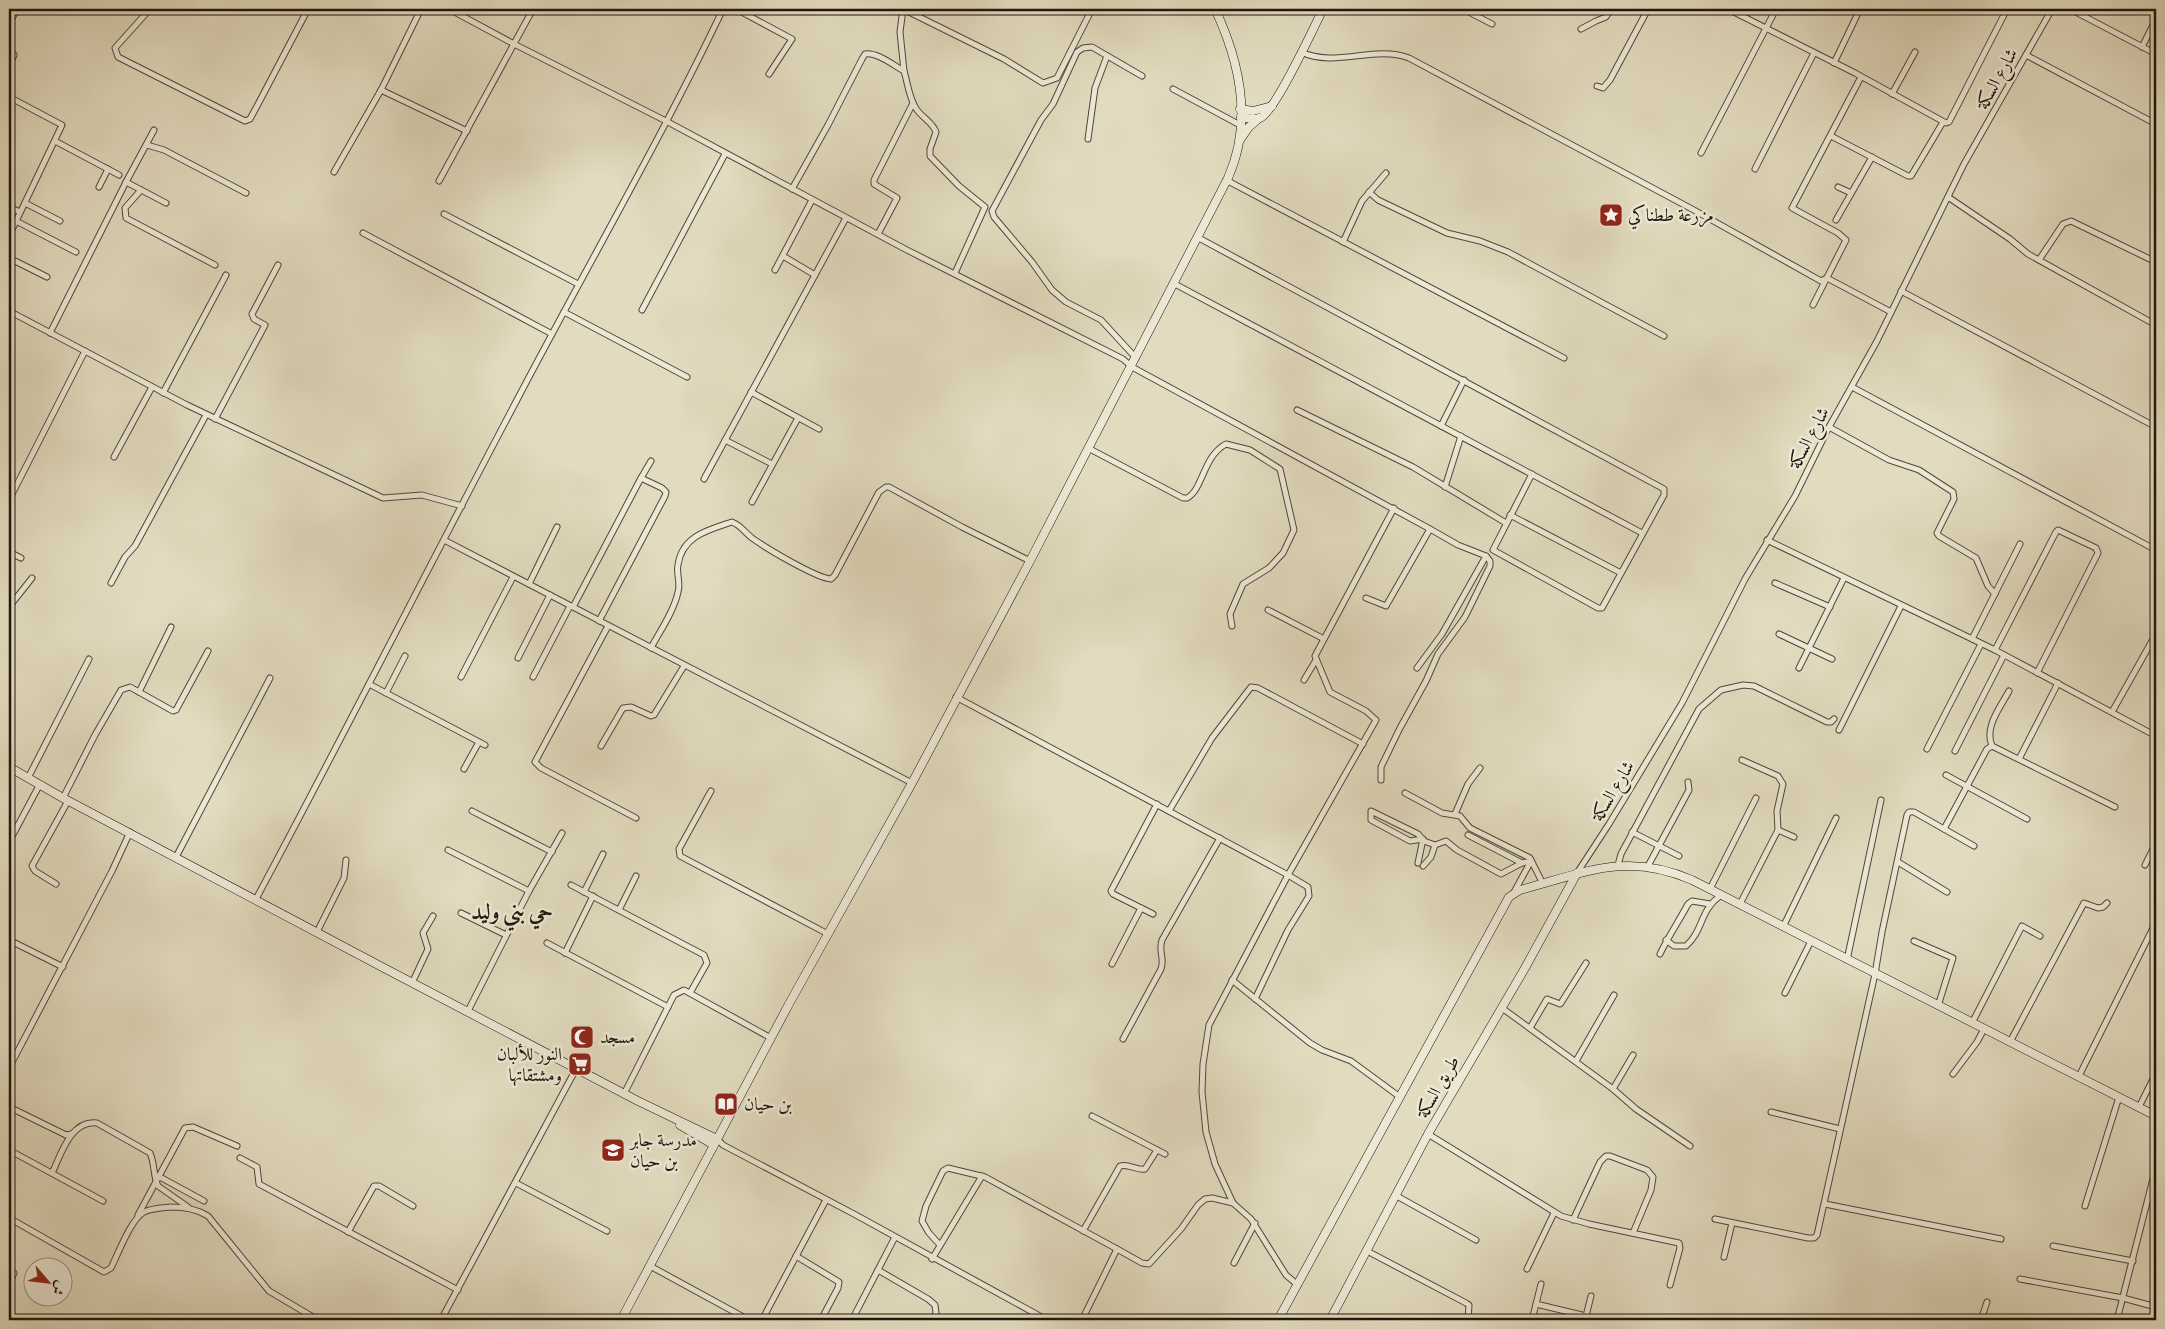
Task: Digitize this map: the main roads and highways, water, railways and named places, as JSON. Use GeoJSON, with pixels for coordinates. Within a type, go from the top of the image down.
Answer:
{"type":"FeatureCollection","features":[{"type":"Feature","properties":{"kind":"main road"},"geometry":{"type":"LineString","coordinates":[[621,1320],[709,1154],[718,1143],[723,1127],[912,783],[1030,561],[1132,367],[1226,180],[1239,142],[1240,117],[1235,60],[1231,45],[1215,9]]}},
{"type":"Feature","properties":{"kind":"main road"},"geometry":{"type":"LineString","coordinates":[[1239,142],[1248,128],[1272,106],[1323,9]]}},
{"type":"Feature","properties":{"kind":"main road"},"geometry":{"type":"LineString","coordinates":[[1240,117],[1252,111],[1272,106]]}},
{"type":"Feature","properties":{"kind":"main road"},"geometry":{"type":"LineString","coordinates":[[1240,117],[1260,118]]}},
{"type":"Feature","properties":{"kind":"main road"},"geometry":{"type":"LineString","coordinates":[[9,767],[65,799],[718,1143]]}},
{"type":"Feature","properties":{"kind":"main road"},"geometry":{"type":"LineString","coordinates":[[1278,1320],[1507,901],[1520,890],[1578,873],[1618,865],[1648,866],[1674,873],[1722,894],[1846,960],[2156,1116]]}},
{"type":"Feature","properties":{"kind":"main road","name":"طريق السكة"},"geometry":{"type":"LineString","coordinates":[[1330,1320],[1428,1134],[1578,873]]}},
{"type":"Feature","properties":{"kind":"main road"},"geometry":{"type":"LineString","coordinates":[[700,1134],[723,1127]]}},
{"type":"Feature","properties":{"kind":"main road"},"geometry":{"type":"LineString","coordinates":[[700,1134],[709,1154]]}},
{"type":"Feature","properties":{"kind":"place","name":"مزرعة ططناكي"},"geometry":{"type":"Point","coordinates":[1611,215]}},
{"type":"Feature","properties":{"kind":"place","name":"مسجد"},"geometry":{"type":"Point","coordinates":[582,1037]}},
{"type":"Feature","properties":{"kind":"place","name":"النور للألبان ومشتقاتها"},"geometry":{"type":"Point","coordinates":[580,1064]}},
{"type":"Feature","properties":{"kind":"place","name":"بن حيان"},"geometry":{"type":"Point","coordinates":[726,1104]}},
{"type":"Feature","properties":{"kind":"place","name":"مدرسة جابر بن حيان"},"geometry":{"type":"Point","coordinates":[613,1150]}},
{"type":"Feature","properties":{"kind":"district","name":"حي بني وليد"},"geometry":{"type":"Point","coordinates":[512,912]}}]}
